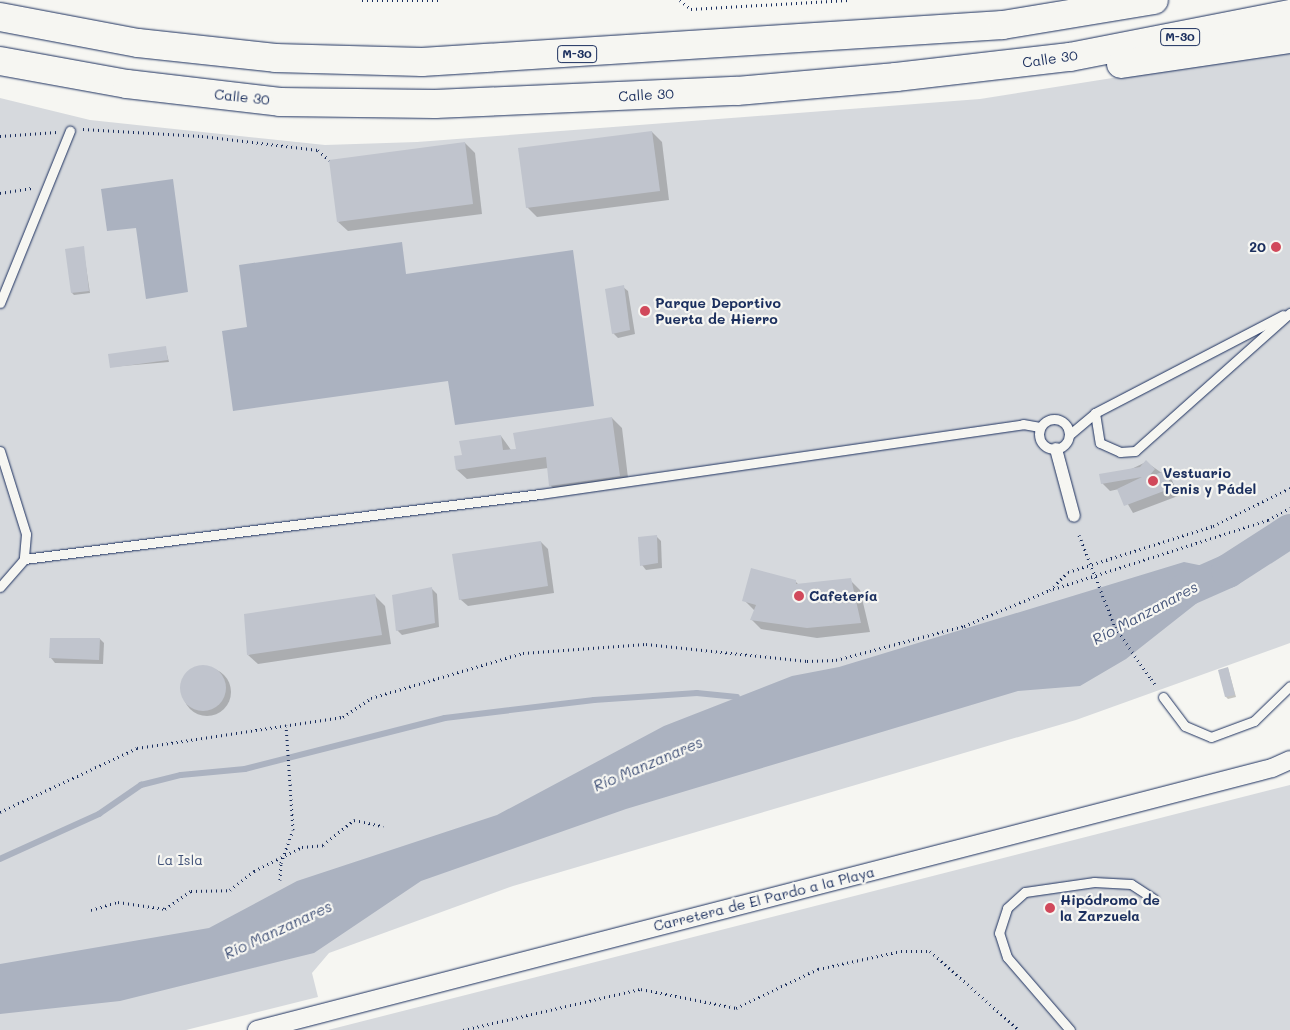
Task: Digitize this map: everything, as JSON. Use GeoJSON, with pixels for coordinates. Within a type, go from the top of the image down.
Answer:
{"type":"FeatureCollection","features":[{"type":"Feature","properties":{"kind":"highway","name":"M-30"},"geometry":{"type":"LineString","coordinates":[[0,17],[138,43],[276,58],[422,62],[1003,25],[1154,0]]}},
{"type":"Feature","properties":{"kind":"highway","name":"Calle 30"},"geometry":{"type":"LineString","coordinates":[[0,61],[127,84],[280,102],[435,104],[737,91],[1070,57],[1290,14]]}},
{"type":"Feature","properties":{"kind":"highway"},"geometry":{"type":"LineString","coordinates":[[1070,57],[1129,65],[1290,39]]}},
{"type":"Feature","properties":{"kind":"street"},"geometry":{"type":"LineString","coordinates":[[1056,449],[1074,516]]}},
{"type":"Feature","properties":{"kind":"street","name":"Carretera de El Pardo a la Playa"},"geometry":{"type":"LineString","coordinates":[[257,1030],[1272,768],[1290,760]]}},
{"type":"Feature","properties":{"kind":"street","name":"Carretera de El Pardo a la Playa"},"geometry":{"type":"LineString","coordinates":[[1272,768],[1290,768]]}},
{"type":"Feature","properties":{"kind":"lane"},"geometry":{"type":"LineString","coordinates":[[0,302],[70,131]]}},
{"type":"Feature","properties":{"kind":"lane"},"geometry":{"type":"LineString","coordinates":[[1095,413],[1100,442],[1120,452],[1134,451],[1290,312]]}},
{"type":"Feature","properties":{"kind":"lane"},"geometry":{"type":"LineString","coordinates":[[1040,427],[1043,445],[1056,449],[1095,413],[1290,312]]}},
{"type":"Feature","properties":{"kind":"lane"},"geometry":{"type":"LineString","coordinates":[[24,559],[540,494],[1024,424],[1040,427],[1058,420],[1069,435]]}},
{"type":"Feature","properties":{"kind":"lane"},"geometry":{"type":"LineString","coordinates":[[0,451],[26,534],[24,559],[0,587]]}},
{"type":"Feature","properties":{"kind":"lane"},"geometry":{"type":"LineString","coordinates":[[1163,697],[1185,726],[1210,737],[1254,721],[1290,686]]}},
{"type":"Feature","properties":{"kind":"lane"},"geometry":{"type":"LineString","coordinates":[[1070,1030],[1007,956],[998,933],[1007,908],[1025,892],[1094,882],[1131,884],[1154,899]]}},
{"type":"Feature","properties":{"kind":"path"},"geometry":{"type":"LineString","coordinates":[[362,0],[442,0]]}},
{"type":"Feature","properties":{"kind":"path"},"geometry":{"type":"LineString","coordinates":[[680,0],[691,9],[849,0]]}},
{"type":"Feature","properties":{"kind":"path"},"geometry":{"type":"LineString","coordinates":[[0,136],[92,128],[202,136],[318,150],[329,160]]}},
{"type":"Feature","properties":{"kind":"path"},"geometry":{"type":"LineString","coordinates":[[0,193],[27,186],[45,192]]}},
{"type":"Feature","properties":{"kind":"path"},"geometry":{"type":"LineString","coordinates":[[1050,590],[1068,572],[1213,526],[1290,488]]}},
{"type":"Feature","properties":{"kind":"path"},"geometry":{"type":"LineString","coordinates":[[0,812],[137,748],[343,717],[371,698],[523,653],[646,644],[807,662],[836,660],[964,626],[1050,590],[1268,520],[1290,508]]}},
{"type":"Feature","properties":{"kind":"path"},"geometry":{"type":"LineString","coordinates":[[1079,535],[1115,627],[1151,679]]}},
{"type":"Feature","properties":{"kind":"path"},"geometry":{"type":"LineString","coordinates":[[280,880],[282,859],[294,830],[286,725]]}},
{"type":"Feature","properties":{"kind":"path"},"geometry":{"type":"LineString","coordinates":[[91,910],[118,902],[165,909],[191,891],[230,890],[254,871],[282,859],[302,847],[323,844],[354,820],[383,826]]}},
{"type":"Feature","properties":{"kind":"path"},"geometry":{"type":"LineString","coordinates":[[463,1030],[641,990],[736,1008],[818,969],[901,951],[930,950],[1019,1030]]}},
{"type":"Feature","properties":{"kind":"green space","name":"Parque Deportivo Puerta de Hierro"},"geometry":{"type":"Polygon","coordinates":[[[1290,50],[1290,643],[1076,720],[513,886],[329,953],[312,973],[318,997],[186,1030],[0,1030],[0,98],[90,120],[325,145],[417,142],[980,99],[1290,50]]]}},
{"type":"Feature","properties":{"kind":"green space","name":"Hipódromo de la Zarzuela"},"geometry":{"type":"Polygon","coordinates":[[[1290,785],[1290,1030],[328,1030],[1290,785]]]}},
{"type":"Feature","properties":{"kind":"water"},"geometry":{"type":"Polygon","coordinates":[[[173,179],[188,292],[146,299],[136,228],[107,231],[101,189],[173,179]]]}},
{"type":"Feature","properties":{"kind":"water"},"geometry":{"type":"Polygon","coordinates":[[[402,242],[406,274],[573,250],[594,406],[455,425],[448,381],[233,411],[222,331],[247,327],[239,265],[402,242]]]}},
{"type":"Feature","properties":{"kind":"water"},"geometry":{"type":"Polygon","coordinates":[[[1184,562],[1228,571],[1197,603],[1126,659],[1080,686],[1018,691],[626,809],[421,881],[314,953],[120,1001],[0,1014],[0,964],[209,928],[297,881],[497,815],[664,726],[792,676],[839,667],[1184,562]]]}},
{"type":"Feature","properties":{"kind":"building"},"geometry":{"type":"Polygon","coordinates":[[[652,131],[660,191],[526,208],[518,148],[652,131]]]}},
{"type":"Feature","properties":{"kind":"building"},"geometry":{"type":"Polygon","coordinates":[[[465,142],[473,204],[337,222],[329,160],[465,142]]]}},
{"type":"Feature","properties":{"kind":"building"},"geometry":{"type":"Polygon","coordinates":[[[84,246],[89,291],[71,293],[65,249],[84,246]]]}},
{"type":"Feature","properties":{"kind":"building"},"geometry":{"type":"Polygon","coordinates":[[[624,285],[630,330],[612,334],[605,289],[624,285]]]}},
{"type":"Feature","properties":{"kind":"building"},"geometry":{"type":"Polygon","coordinates":[[[166,346],[168,360],[110,368],[108,354],[166,346]]]}},
{"type":"Feature","properties":{"kind":"building"},"geometry":{"type":"Polygon","coordinates":[[[612,417],[620,476],[549,486],[546,457],[456,470],[454,456],[462,455],[459,441],[501,435],[503,450],[516,449],[513,433],[612,417]]]}},
{"type":"Feature","properties":{"kind":"building","name":"Vestuario Tenis y Pádel"},"geometry":{"type":"Polygon","coordinates":[[[1146,460],[1155,469],[1148,477],[1165,471],[1172,488],[1124,506],[1117,489],[1142,477],[1101,484],[1099,474],[1140,467],[1146,460]]]}},
{"type":"Feature","properties":{"kind":"building"},"geometry":{"type":"Polygon","coordinates":[[[657,535],[658,563],[640,566],[638,537],[657,535]]]}},
{"type":"Feature","properties":{"kind":"building"},"geometry":{"type":"Polygon","coordinates":[[[541,541],[548,586],[459,600],[452,554],[541,541]]]}},
{"type":"Feature","properties":{"kind":"building","name":"Cafetería"},"geometry":{"type":"Polygon","coordinates":[[[751,568],[796,580],[796,584],[851,578],[861,623],[807,628],[750,620],[756,605],[742,601],[751,568]]]}},
{"type":"Feature","properties":{"kind":"building"},"geometry":{"type":"Polygon","coordinates":[[[432,587],[435,623],[396,631],[392,595],[432,587]]]}},
{"type":"Feature","properties":{"kind":"building"},"geometry":{"type":"Polygon","coordinates":[[[375,594],[382,635],[247,655],[244,614],[375,594]]]}},
{"type":"Feature","properties":{"kind":"building"},"geometry":{"type":"Polygon","coordinates":[[[50,638],[100,638],[99,660],[49,658],[50,638]]]}},
{"type":"Feature","properties":{"kind":"building"},"geometry":{"type":"Polygon","coordinates":[[[199,665],[207,665],[216,669],[222,675],[226,688],[222,701],[216,707],[207,711],[199,711],[190,707],[184,701],[180,692],[180,684],[184,675],[190,669],[199,665]]]}},
{"type":"Feature","properties":{"kind":"building"},"geometry":{"type":"Polygon","coordinates":[[[1228,667],[1235,695],[1225,697],[1218,670],[1228,667]]]}},
{"type":"Feature","properties":{"kind":"waterway","name":"Río Manzanares"},"geometry":{"type":"LineString","coordinates":[[1185,590],[1228,571],[1290,531]]}},
{"type":"Feature","properties":{"kind":"waterway"},"geometry":{"type":"LineString","coordinates":[[0,859],[99,814],[141,785],[181,775],[245,769],[445,718],[594,700],[697,693],[737,697]]}},
{"type":"Feature","properties":{"kind":"place","name":"20"},"geometry":{"type":"Point","coordinates":[1276,247]}},
{"type":"Feature","properties":{"kind":"place","name":"Parque Deportivo Puerta de Hierro"},"geometry":{"type":"Point","coordinates":[645,311]}},
{"type":"Feature","properties":{"kind":"place","name":"Vestuario Tenis y Pádel"},"geometry":{"type":"Point","coordinates":[1153,481]}},
{"type":"Feature","properties":{"kind":"place","name":"Cafetería"},"geometry":{"type":"Point","coordinates":[799,596]}},
{"type":"Feature","properties":{"kind":"place","name":"Hipódromo de la Zarzuela"},"geometry":{"type":"Point","coordinates":[1050,908]}},
{"type":"Feature","properties":{"kind":"park label","name":"La Isla"},"geometry":{"type":"Point","coordinates":[180,860]}}]}
